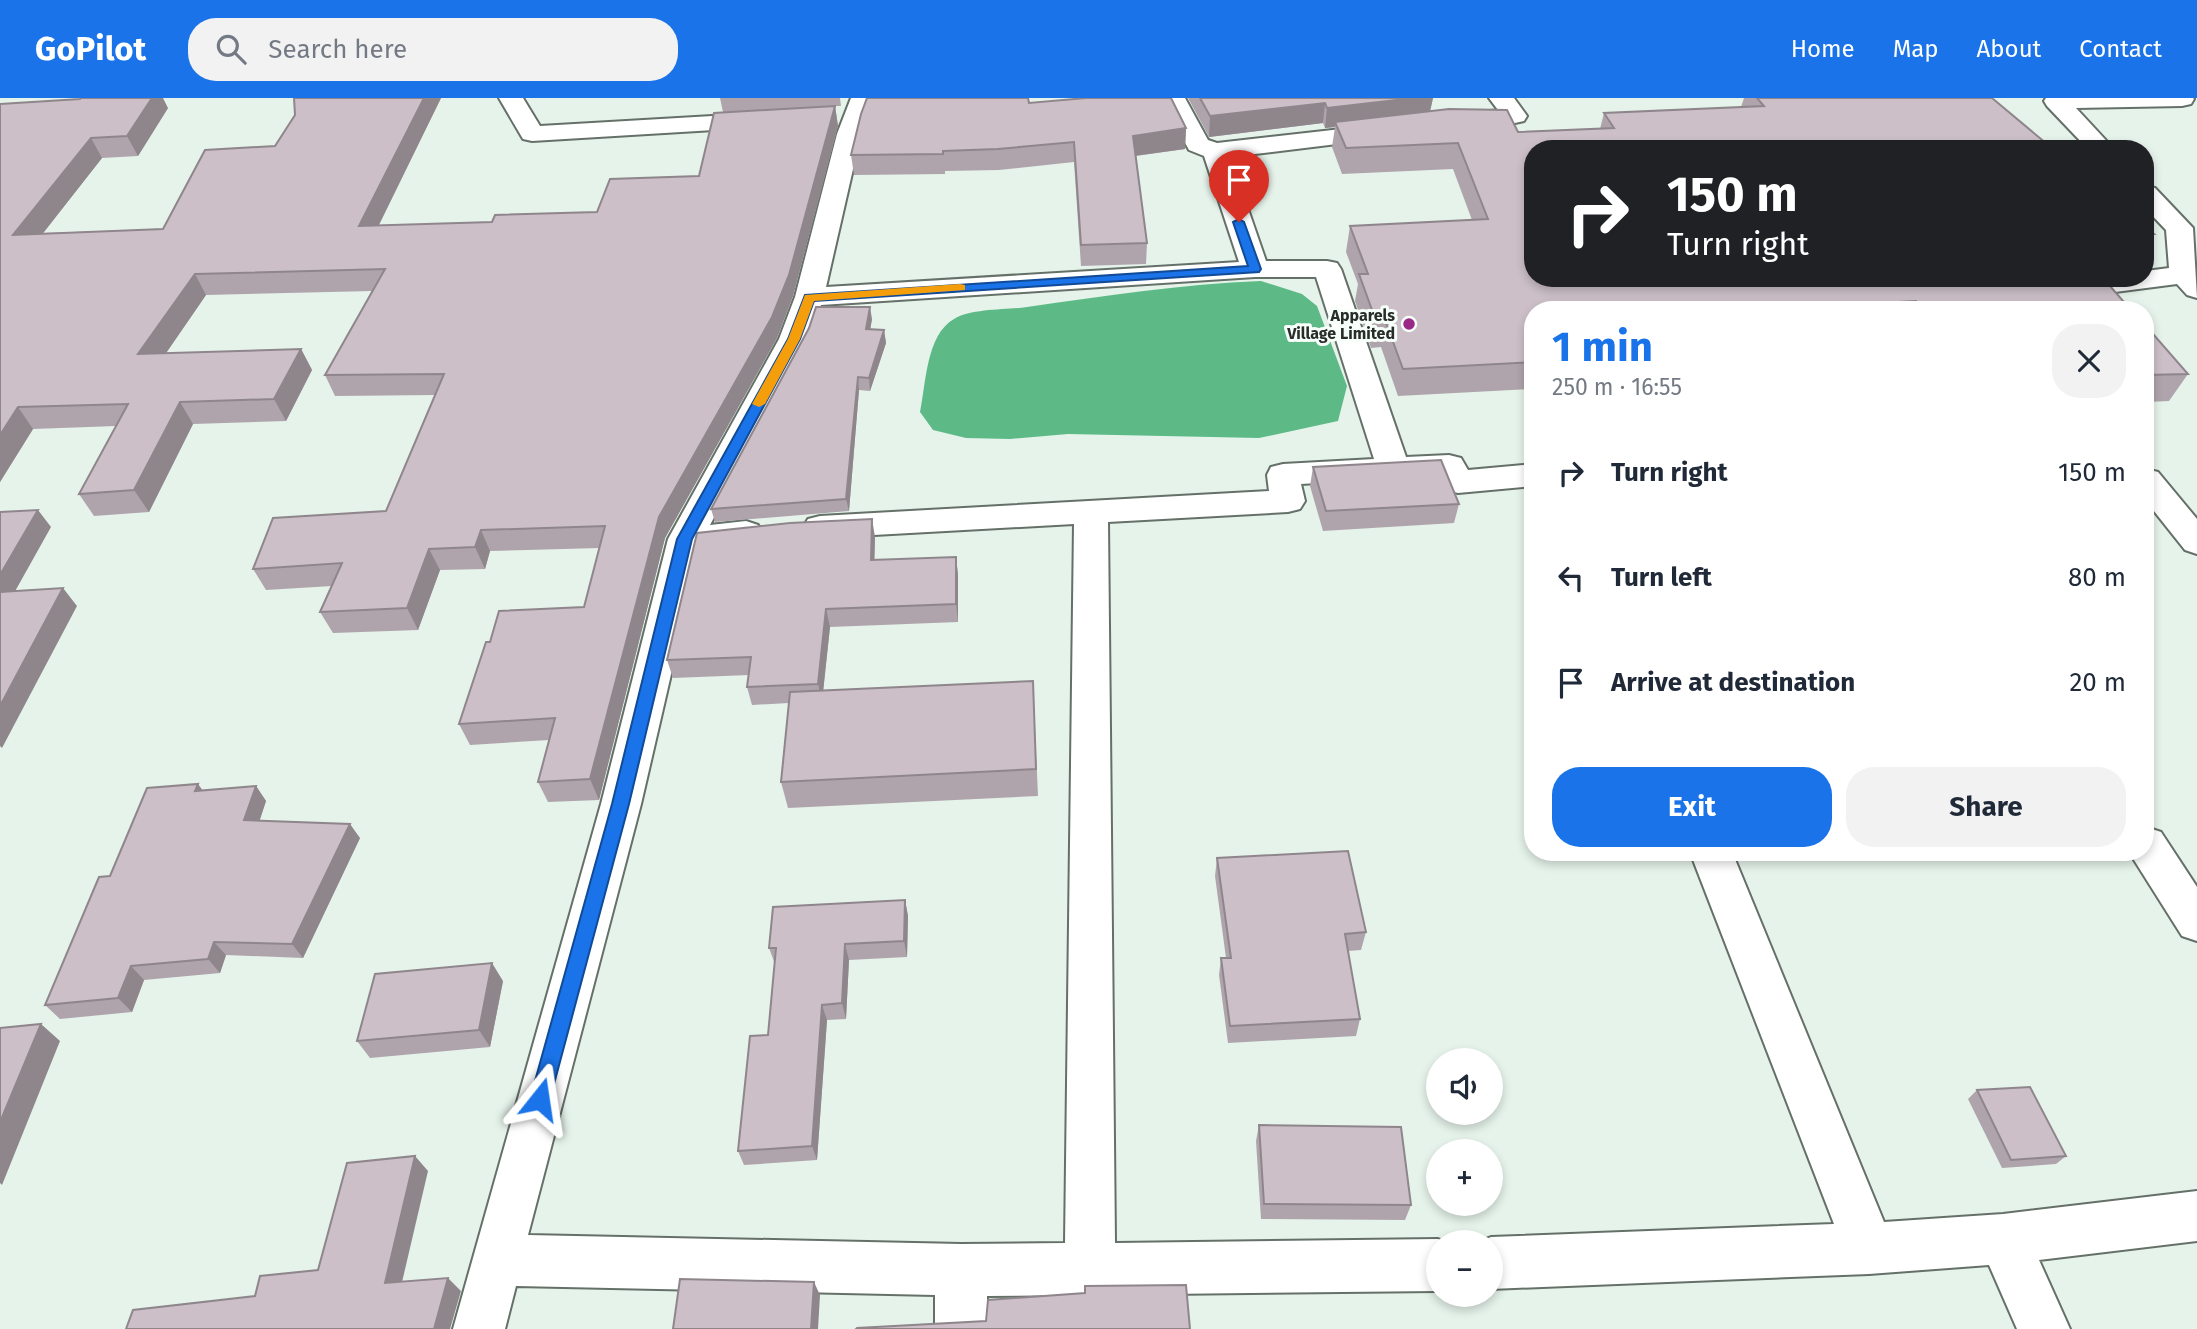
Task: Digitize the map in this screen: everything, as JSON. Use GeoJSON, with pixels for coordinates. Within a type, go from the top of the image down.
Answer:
{"type":"FeatureCollection","features":[{"type":"Feature","properties":{"kind":"street"},"geometry":{"type":"LineString","coordinates":[[512,98],[532,134],[790,119]]}},
{"type":"Feature","properties":{"kind":"street"},"geometry":{"type":"LineString","coordinates":[[1173,98],[1198,145],[1214,151],[1515,116],[1501,98]]}},
{"type":"Feature","properties":{"kind":"street"},"geometry":{"type":"LineString","coordinates":[[2093,140],[2056,102],[2182,98],[2197,112]]}},
{"type":"Feature","properties":{"kind":"street"},"geometry":{"type":"LineString","coordinates":[[479,1329],[621,804],[685,539],[794,339],[809,298],[849,134],[852,107]]}},
{"type":"Feature","properties":{"kind":"street"},"geometry":{"type":"LineString","coordinates":[[1214,151],[1255,269]]}},
{"type":"Feature","properties":{"kind":"street"},"geometry":{"type":"LineString","coordinates":[[2154,200],[2188,228],[2190,282],[2154,285]]}},
{"type":"Feature","properties":{"kind":"street"},"geometry":{"type":"LineString","coordinates":[[809,298],[1255,269],[1327,268],[1393,468]]}},
{"type":"Feature","properties":{"kind":"street"},"geometry":{"type":"LineString","coordinates":[[1996,301],[1994,299],[2132,287]]}},
{"type":"Feature","properties":{"kind":"street"},"geometry":{"type":"LineString","coordinates":[[685,539],[787,529],[1288,501],[1283,475],[1449,465],[1458,482],[1524,476]]}},
{"type":"Feature","properties":{"kind":"street"},"geometry":{"type":"LineString","coordinates":[[2154,490],[2197,542]]}},
{"type":"Feature","properties":{"kind":"street"},"geometry":{"type":"LineString","coordinates":[[1090,1267],[1091,512]]}},
{"type":"Feature","properties":{"kind":"street"},"geometry":{"type":"LineString","coordinates":[[2154,856],[2197,923]]}},
{"type":"Feature","properties":{"kind":"street"},"geometry":{"type":"LineString","coordinates":[[1715,861],[1869,1248]]}},
{"type":"Feature","properties":{"kind":"street"},"geometry":{"type":"LineString","coordinates":[[1503,1263],[1869,1248],[2003,1239],[2197,1216]]}},
{"type":"Feature","properties":{"kind":"street"},"geometry":{"type":"LineString","coordinates":[[2003,1239],[2044,1329]]}},
{"type":"Feature","properties":{"kind":"street"},"geometry":{"type":"LineString","coordinates":[[496,1260],[961,1270],[1426,1265]]}},
{"type":"Feature","properties":{"kind":"street"},"geometry":{"type":"LineString","coordinates":[[961,1270],[961,1329]]}},
{"type":"Feature","properties":{"kind":"shaded area"},"geometry":{"type":"Polygon","coordinates":[[[1261,281],[1302,294],[1317,306],[1347,386],[1338,421],[1259,438],[1068,434],[1010,439],[966,438],[933,430],[920,412],[929,361],[938,336],[945,326],[961,315],[1144,291],[1261,281]]]}},
{"type":"Feature","properties":{"kind":"building"},"geometry":{"type":"Polygon","coordinates":[[[81,98],[152,98],[127,136],[91,138],[13,235],[163,229],[205,150],[275,146],[295,115],[294,98],[424,98],[359,226],[492,222],[495,215],[597,212],[610,179],[699,176],[714,113],[835,106],[789,275],[772,317],[659,517],[590,779],[538,782],[555,718],[459,724],[499,611],[584,607],[605,526],[481,530],[475,547],[429,549],[407,608],[320,612],[342,563],[253,569],[273,518],[386,511],[444,374],[325,375],[385,269],[195,274],[138,354],[301,349],[274,399],[180,402],[134,490],[79,494],[128,404],[18,407],[0,435],[0,104],[81,98]]]}},
{"type":"Feature","properties":{"kind":"building"},"geometry":{"type":"Polygon","coordinates":[[[867,98],[1028,98],[1029,103],[1086,98],[1171,98],[1186,128],[1133,136],[1147,243],[1081,245],[1074,142],[943,151],[943,154],[851,155],[867,98]]]}},
{"type":"Feature","properties":{"kind":"building"},"geometry":{"type":"Polygon","coordinates":[[[1200,98],[1414,98],[1327,108],[1325,103],[1210,116],[1200,98]]]}},
{"type":"Feature","properties":{"kind":"building"},"geometry":{"type":"Polygon","coordinates":[[[1757,98],[1992,98],[2042,140],[1524,140],[1524,287],[2111,287],[2123,301],[1524,301],[1524,362],[1403,369],[1385,320],[1376,321],[1359,274],[1368,274],[1350,226],[1488,219],[1458,143],[1346,148],[1335,122],[1449,109],[1507,110],[1518,132],[1614,128],[1604,113],[1764,106],[1757,98]]]}},
{"type":"Feature","properties":{"kind":"building"},"geometry":{"type":"Polygon","coordinates":[[[816,307],[870,307],[866,329],[884,330],[869,378],[858,377],[846,499],[711,509],[809,328],[816,307]]]}},
{"type":"Feature","properties":{"kind":"building"},"geometry":{"type":"Polygon","coordinates":[[[2154,335],[2188,374],[2154,375],[2154,335]]]}},
{"type":"Feature","properties":{"kind":"building"},"geometry":{"type":"Polygon","coordinates":[[[1441,460],[1459,504],[1326,511],[1313,467],[1441,460]]]}},
{"type":"Feature","properties":{"kind":"building"},"geometry":{"type":"Polygon","coordinates":[[[38,510],[0,575],[0,512],[38,510]]]}},
{"type":"Feature","properties":{"kind":"building"},"geometry":{"type":"Polygon","coordinates":[[[872,519],[871,560],[956,557],[956,604],[826,609],[818,684],[747,687],[751,657],[667,660],[697,533],[790,523],[872,519]]]}},
{"type":"Feature","properties":{"kind":"building"},"geometry":{"type":"Polygon","coordinates":[[[63,588],[0,706],[0,592],[63,588]]]}},
{"type":"Feature","properties":{"kind":"building"},"geometry":{"type":"Polygon","coordinates":[[[1033,681],[1036,769],[781,782],[790,692],[1033,681]]]}},
{"type":"Feature","properties":{"kind":"building"},"geometry":{"type":"Polygon","coordinates":[[[198,784],[195,791],[256,786],[244,820],[350,824],[292,944],[214,942],[208,959],[131,966],[118,998],[45,1005],[99,877],[110,876],[147,788],[198,784]]]}},
{"type":"Feature","properties":{"kind":"building"},"geometry":{"type":"Polygon","coordinates":[[[1348,851],[1366,932],[1345,934],[1360,1019],[1230,1026],[1221,958],[1231,958],[1217,858],[1348,851]]]}},
{"type":"Feature","properties":{"kind":"building"},"geometry":{"type":"Polygon","coordinates":[[[905,900],[904,941],[845,944],[842,1003],[822,1005],[812,1146],[738,1151],[750,1036],[768,1035],[776,948],[769,948],[773,907],[905,900]]]}},
{"type":"Feature","properties":{"kind":"building"},"geometry":{"type":"Polygon","coordinates":[[[492,963],[479,1030],[357,1041],[375,974],[492,963]]]}},
{"type":"Feature","properties":{"kind":"building"},"geometry":{"type":"Polygon","coordinates":[[[41,1024],[0,1122],[0,1028],[41,1024]]]}},
{"type":"Feature","properties":{"kind":"building"},"geometry":{"type":"Polygon","coordinates":[[[2030,1087],[2066,1156],[2011,1160],[1977,1090],[2030,1087]]]}},
{"type":"Feature","properties":{"kind":"building"},"geometry":{"type":"Polygon","coordinates":[[[1259,1125],[1401,1127],[1411,1205],[1264,1204],[1259,1125]]]}},
{"type":"Feature","properties":{"kind":"building"},"geometry":{"type":"Polygon","coordinates":[[[415,1156],[385,1283],[448,1278],[434,1329],[126,1329],[133,1310],[255,1296],[260,1276],[318,1270],[347,1163],[415,1156]]]}},
{"type":"Feature","properties":{"kind":"building"},"geometry":{"type":"Polygon","coordinates":[[[680,1279],[814,1282],[811,1329],[673,1329],[680,1279]]]}},
{"type":"Feature","properties":{"kind":"building"},"geometry":{"type":"Polygon","coordinates":[[[1186,1285],[1190,1329],[856,1329],[986,1321],[988,1300],[1085,1293],[1085,1286],[1186,1285]]]}},
{"type":"Feature","properties":{"kind":"slow traffic"},"geometry":{"type":"LineString","coordinates":[[759,404],[794,339],[809,298],[960,288]]}},
{"type":"Feature","properties":{"kind":"place","name":"Apparels Village Limited"},"geometry":{"type":"Point","coordinates":[1409,324]}},
{"type":"Feature","properties":{"kind":"route"},"geometry":{"type":"LineString","coordinates":[[540,1099],[621,804],[685,539],[794,339],[809,298],[1255,269],[1239,222]]}}]}
